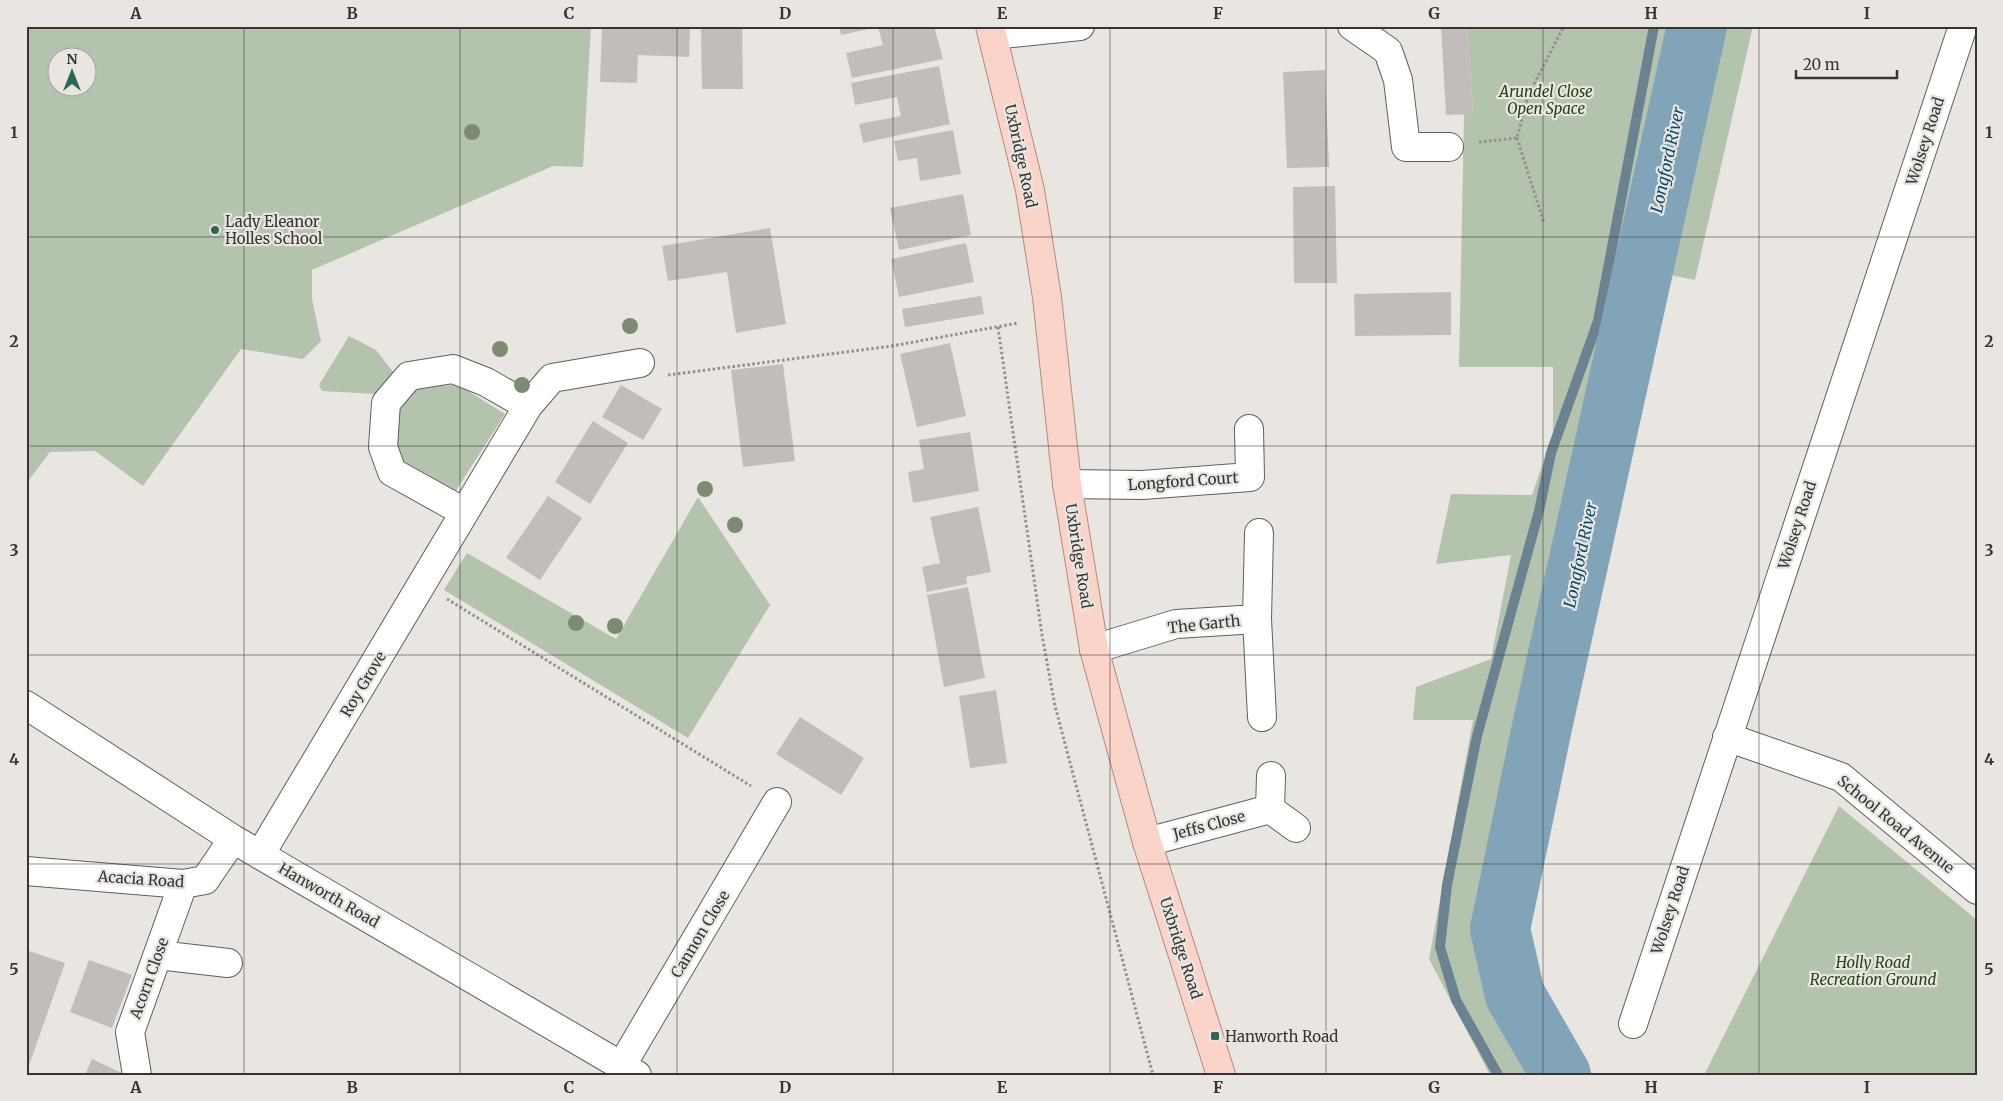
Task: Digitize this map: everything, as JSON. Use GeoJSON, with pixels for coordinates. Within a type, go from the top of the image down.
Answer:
{"type":"FeatureCollection","features":[{"type":"Feature","properties":{"kind":"main road","name":"Uxbridge Road"},"geometry":{"type":"LineString","coordinates":[[991,30],[1030,190],[1047,297],[1067,484],[1094,649],[1147,842],[1221,1075]]}},
{"type":"Feature","properties":{"kind":"street"},"geometry":{"type":"LineString","coordinates":[[991,30],[1080,26]]}},
{"type":"Feature","properties":{"kind":"street"},"geometry":{"type":"LineString","coordinates":[[1352,26],[1388,52],[1398,80],[1406,147],[1448,147]]}},
{"type":"Feature","properties":{"kind":"street","name":"Wolsey Road"},"geometry":{"type":"LineString","coordinates":[[1633,1024],[1963,26]]}},
{"type":"Feature","properties":{"kind":"street","name":"Roy Grove"},"geometry":{"type":"LineString","coordinates":[[260,855],[424,584],[464,512],[528,406],[552,378],[640,363]]}},
{"type":"Feature","properties":{"kind":"street"},"geometry":{"type":"LineString","coordinates":[[464,512],[392,472],[383,447],[386,403],[409,376],[453,369],[486,382],[528,406]]}},
{"type":"Feature","properties":{"kind":"street","name":"Longford Court"},"geometry":{"type":"LineString","coordinates":[[1067,484],[1142,485],[1250,477],[1249,429]]}},
{"type":"Feature","properties":{"kind":"street","name":"The Garth"},"geometry":{"type":"LineString","coordinates":[[1259,533],[1257,619],[1262,717]]}},
{"type":"Feature","properties":{"kind":"street","name":"The Garth"},"geometry":{"type":"LineString","coordinates":[[1094,649],[1176,624],[1257,619]]}},
{"type":"Feature","properties":{"kind":"street","name":"Hanworth Road"},"geometry":{"type":"LineString","coordinates":[[26,705],[233,839],[630,1070]]}},
{"type":"Feature","properties":{"kind":"street","name":"School Road Avenue"},"geometry":{"type":"LineString","coordinates":[[1727,737],[1841,777],[1977,890]]}},
{"type":"Feature","properties":{"kind":"street"},"geometry":{"type":"LineString","coordinates":[[1271,776],[1270,809],[1296,828]]}},
{"type":"Feature","properties":{"kind":"street","name":"Cannon Close"},"geometry":{"type":"LineString","coordinates":[[630,1070],[777,802]]}},
{"type":"Feature","properties":{"kind":"street","name":"Jeffs Close"},"geometry":{"type":"LineString","coordinates":[[1147,842],[1270,809]]}},
{"type":"Feature","properties":{"kind":"street","name":"Acacia Road"},"geometry":{"type":"LineString","coordinates":[[26,871],[183,884],[206,880],[233,839]]}},
{"type":"Feature","properties":{"kind":"street","name":"Acorn Close"},"geometry":{"type":"LineString","coordinates":[[137,1075],[130,1032],[183,884]]}},
{"type":"Feature","properties":{"kind":"street"},"geometry":{"type":"LineString","coordinates":[[158,955],[228,963]]}},
{"type":"Feature","properties":{"kind":"path"},"geometry":{"type":"LineString","coordinates":[[1544,223],[1517,138],[1528,96],[1564,26]]}},
{"type":"Feature","properties":{"kind":"path"},"geometry":{"type":"LineString","coordinates":[[1448,147],[1517,138]]}},
{"type":"Feature","properties":{"kind":"path"},"geometry":{"type":"LineString","coordinates":[[640,363],[643,373],[676,375],[892,346],[1022,322]]}},
{"type":"Feature","properties":{"kind":"path"},"geometry":{"type":"LineString","coordinates":[[998,327],[1042,634],[1055,706],[1153,1075]]}},
{"type":"Feature","properties":{"kind":"path"},"geometry":{"type":"LineString","coordinates":[[424,584],[777,802]]}},
{"type":"Feature","properties":{"kind":"green space","name":"Lady Eleanor Holles School"},"geometry":{"type":"Polygon","coordinates":[[[26,26],[591,26],[583,167],[553,166],[312,270],[312,299],[321,341],[303,359],[241,349],[143,486],[95,451],[50,452],[26,484],[26,26]]]}},
{"type":"Feature","properties":{"kind":"green space","name":"Arundel Close Open Space"},"geometry":{"type":"Polygon","coordinates":[[[1467,26],[1690,26],[1699,53],[1618,340],[1626,391],[1588,451],[1512,807],[1526,847],[1499,872],[1488,978],[1546,1075],[1490,1075],[1429,959],[1473,720],[1413,720],[1416,687],[1491,659],[1511,555],[1436,564],[1451,494],[1532,495],[1553,433],[1553,367],[1459,367],[1464,114],[1473,113],[1467,26]]]}},
{"type":"Feature","properties":{"kind":"green space"},"geometry":{"type":"Polygon","coordinates":[[[1724,26],[1753,26],[1695,280],[1665,274],[1724,26]]]}},
{"type":"Feature","properties":{"kind":"green space"},"geometry":{"type":"Polygon","coordinates":[[[349,336],[376,350],[394,373],[376,394],[322,391],[319,385],[349,336]]]}},
{"type":"Feature","properties":{"kind":"green space"},"geometry":{"type":"Polygon","coordinates":[[[452,385],[468,391],[505,414],[453,495],[402,462],[393,437],[398,405],[418,388],[452,385]]]}},
{"type":"Feature","properties":{"kind":"green space"},"geometry":{"type":"Polygon","coordinates":[[[698,497],[770,605],[688,738],[444,590],[467,553],[616,639],[698,497]]]}},
{"type":"Feature","properties":{"kind":"green space","name":"Holly Road Recreation Ground"},"geometry":{"type":"Polygon","coordinates":[[[1839,806],[1977,920],[1977,1075],[1704,1075],[1839,806]]]}},
{"type":"Feature","properties":{"kind":"water"},"geometry":{"type":"Polygon","coordinates":[[[1690,26],[1706,26],[1693,49],[1690,26]]]}},
{"type":"Feature","properties":{"kind":"building"},"geometry":{"type":"Polygon","coordinates":[[[602,26],[690,26],[689,57],[638,55],[637,83],[600,82],[602,26]]]}},
{"type":"Feature","properties":{"kind":"building"},"geometry":{"type":"Polygon","coordinates":[[[742,26],[743,89],[702,89],[701,27],[742,26]]]}},
{"type":"Feature","properties":{"kind":"building"},"geometry":{"type":"Polygon","coordinates":[[[839,26],[934,26],[943,59],[852,78],[846,53],[883,45],[878,27],[841,35],[839,26]]]}},
{"type":"Feature","properties":{"kind":"building"},"geometry":{"type":"Polygon","coordinates":[[[1441,26],[1467,26],[1473,114],[1446,115],[1441,26]]]}},
{"type":"Feature","properties":{"kind":"building"},"geometry":{"type":"Polygon","coordinates":[[[939,66],[950,124],[863,143],[859,124],[901,116],[897,97],[855,105],[851,83],[939,66]]]}},
{"type":"Feature","properties":{"kind":"building"},"geometry":{"type":"Polygon","coordinates":[[[1325,70],[1329,167],[1287,168],[1283,72],[1325,70]]]}},
{"type":"Feature","properties":{"kind":"building"},"geometry":{"type":"Polygon","coordinates":[[[953,130],[961,174],[920,181],[917,158],[898,161],[894,141],[953,130]]]}},
{"type":"Feature","properties":{"kind":"building"},"geometry":{"type":"Polygon","coordinates":[[[1335,186],[1337,283],[1294,283],[1293,187],[1335,186]]]}},
{"type":"Feature","properties":{"kind":"building"},"geometry":{"type":"Polygon","coordinates":[[[963,194],[971,235],[899,250],[890,208],[963,194]]]}},
{"type":"Feature","properties":{"kind":"building"},"geometry":{"type":"Polygon","coordinates":[[[770,228],[786,324],[736,333],[727,272],[668,281],[662,246],[770,228]]]}},
{"type":"Feature","properties":{"kind":"building"},"geometry":{"type":"Polygon","coordinates":[[[966,243],[974,282],[899,297],[891,259],[966,243]]]}},
{"type":"Feature","properties":{"kind":"building"},"geometry":{"type":"Polygon","coordinates":[[[1451,292],[1451,335],[1355,336],[1354,294],[1451,292]]]}},
{"type":"Feature","properties":{"kind":"building"},"geometry":{"type":"Polygon","coordinates":[[[981,296],[984,314],[905,327],[902,309],[981,296]]]}},
{"type":"Feature","properties":{"kind":"building"},"geometry":{"type":"Polygon","coordinates":[[[950,343],[966,416],[917,427],[900,354],[950,343]]]}},
{"type":"Feature","properties":{"kind":"building"},"geometry":{"type":"Polygon","coordinates":[[[783,364],[795,461],[743,467],[731,370],[783,364]]]}},
{"type":"Feature","properties":{"kind":"building"},"geometry":{"type":"Polygon","coordinates":[[[621,385],[662,409],[643,440],[602,417],[621,385]]]}},
{"type":"Feature","properties":{"kind":"building"},"geometry":{"type":"Polygon","coordinates":[[[593,421],[628,443],[590,504],[555,482],[593,421]]]}},
{"type":"Feature","properties":{"kind":"building"},"geometry":{"type":"Polygon","coordinates":[[[970,432],[979,491],[913,503],[908,472],[924,469],[919,440],[970,432]]]}},
{"type":"Feature","properties":{"kind":"building"},"geometry":{"type":"Polygon","coordinates":[[[548,496],[582,518],[540,580],[506,558],[548,496]]]}},
{"type":"Feature","properties":{"kind":"building"},"geometry":{"type":"Polygon","coordinates":[[[978,507],[991,572],[966,577],[967,584],[927,592],[922,567],[940,563],[930,517],[978,507]]]}},
{"type":"Feature","properties":{"kind":"building"},"geometry":{"type":"Polygon","coordinates":[[[968,587],[985,678],[944,687],[927,595],[968,587]]]}},
{"type":"Feature","properties":{"kind":"building"},"geometry":{"type":"Polygon","coordinates":[[[996,690],[1007,763],[970,768],[959,696],[996,690]]]}},
{"type":"Feature","properties":{"kind":"building"},"geometry":{"type":"Polygon","coordinates":[[[800,717],[864,758],[841,795],[776,754],[800,717]]]}},
{"type":"Feature","properties":{"kind":"building"},"geometry":{"type":"Polygon","coordinates":[[[26,950],[65,963],[27,1071],[26,1071],[26,950]]]}},
{"type":"Feature","properties":{"kind":"building"},"geometry":{"type":"Polygon","coordinates":[[[89,960],[132,975],[112,1028],[70,1012],[89,960]]]}},
{"type":"Feature","properties":{"kind":"building"},"geometry":{"type":"Polygon","coordinates":[[[92,1059],[126,1075],[85,1075],[92,1059]]]}},
{"type":"Feature","properties":{"kind":"waterway"},"geometry":{"type":"LineString","coordinates":[[1498,1075],[1456,1000],[1440,947],[1447,885],[1477,736],[1539,511],[1551,453],[1598,321],[1654,26]]}},
{"type":"Feature","properties":{"kind":"waterway","name":"Longford River"},"geometry":{"type":"LineString","coordinates":[[1561,1075],[1515,995],[1500,929],[1542,727],[1697,26]]}},
{"type":"Feature","properties":{"kind":"place","name":"Lady Eleanor Holles School"},"geometry":{"type":"Point","coordinates":[215,230]}},
{"type":"Feature","properties":{"kind":"place","name":"Hanworth Road"},"geometry":{"type":"Point","coordinates":[1215,1036]}}]}
